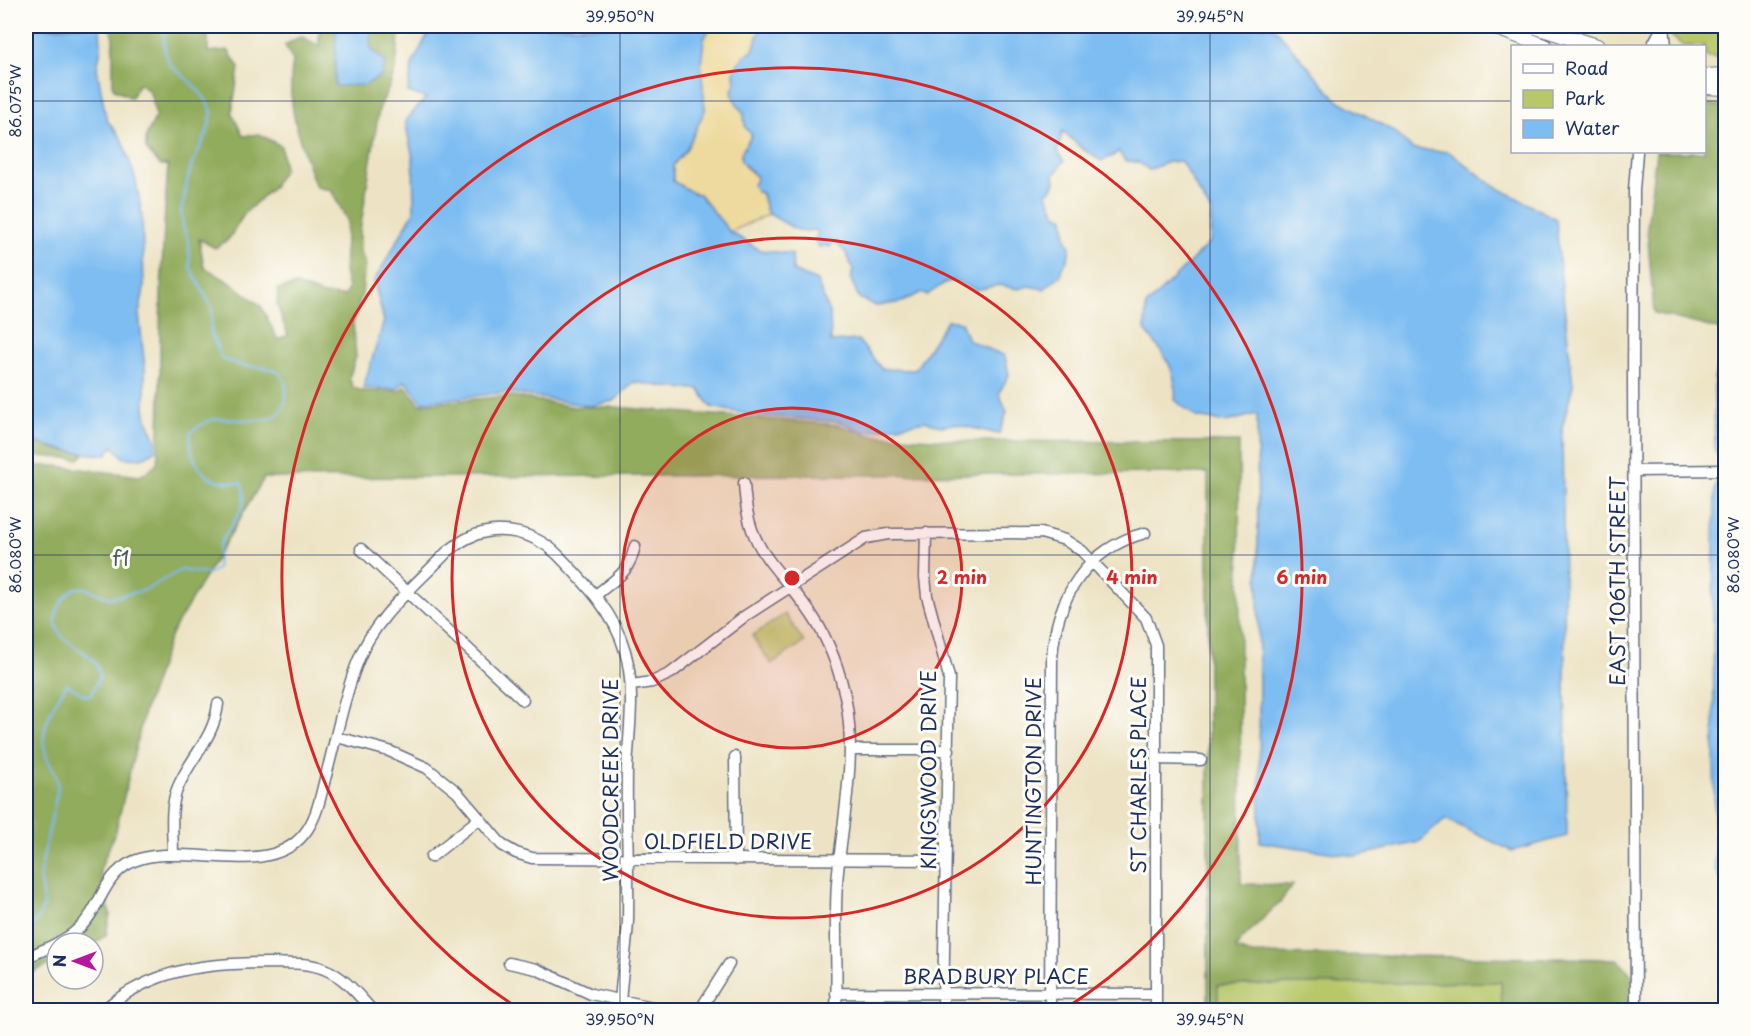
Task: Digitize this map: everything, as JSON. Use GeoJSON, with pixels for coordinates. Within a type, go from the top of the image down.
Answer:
{"type":"FeatureCollection","features":[{"type":"Feature","properties":{"kind":"main road"},"geometry":{"type":"LineString","coordinates":[[1491,26],[1542,45]]}},
{"type":"Feature","properties":{"kind":"main road"},"geometry":{"type":"LineString","coordinates":[[1533,26],[1594,45]]}},
{"type":"Feature","properties":{"kind":"main road"},"geometry":{"type":"LineString","coordinates":[[1706,76],[1725,75]]}},
{"type":"Feature","properties":{"kind":"main road"},"geometry":{"type":"LineString","coordinates":[[1706,87],[1725,88]]}},
{"type":"Feature","properties":{"kind":"street"},"geometry":{"type":"LineString","coordinates":[[1653,45],[1663,26]]}},
{"type":"Feature","properties":{"kind":"street"},"geometry":{"type":"LineString","coordinates":[[1663,26],[1666,45]]}},
{"type":"Feature","properties":{"kind":"street","name":"EAST 106TH STREET"},"geometry":{"type":"LineString","coordinates":[[1636,1011],[1634,189],[1637,153]]}},
{"type":"Feature","properties":{"kind":"street"},"geometry":{"type":"LineString","coordinates":[[1635,471],[1725,470]]}},
{"type":"Feature","properties":{"kind":"street"},"geometry":{"type":"LineString","coordinates":[[744,483],[748,517],[754,537],[767,559],[812,615],[835,661],[847,706],[850,750],[837,898],[836,1011]]}},
{"type":"Feature","properties":{"kind":"street","name":"WOODCREEK DRIVE"},"geometry":{"type":"LineString","coordinates":[[26,958],[77,931],[86,921],[109,881],[123,868],[141,858],[173,855],[255,857],[270,855],[294,844],[312,822],[362,653],[374,631],[447,552],[458,544],[470,537],[487,532],[517,532],[535,538],[551,548],[596,595],[614,625],[625,650],[632,685],[627,775],[627,942],[620,1006]]}},
{"type":"Feature","properties":{"kind":"street","name":"ST CHARLES PLACE"},"geometry":{"type":"LineString","coordinates":[[632,685],[651,682],[670,673],[732,626],[866,538],[888,534],[1050,534],[1074,544],[1146,618],[1156,645],[1156,1011]]}},
{"type":"Feature","properties":{"kind":"street","name":"KINGSWOOD DRIVE"},"geometry":{"type":"LineString","coordinates":[[926,534],[927,596],[949,677],[943,1011]]}},
{"type":"Feature","properties":{"kind":"street","name":"HUNTINGTON DRIVE"},"geometry":{"type":"LineString","coordinates":[[1050,1011],[1053,643],[1062,609],[1080,576],[1101,554],[1123,540],[1145,534]]}},
{"type":"Feature","properties":{"kind":"street"},"geometry":{"type":"LineString","coordinates":[[596,595],[625,571],[631,563],[635,546]]}},
{"type":"Feature","properties":{"kind":"street"},"geometry":{"type":"LineString","coordinates":[[361,549],[523,700]]}},
{"type":"Feature","properties":{"kind":"street"},"geometry":{"type":"LineString","coordinates":[[173,855],[173,807],[176,793],[216,721],[218,704]]}},
{"type":"Feature","properties":{"kind":"street","name":"OLDFIELD DRIVE"},"geometry":{"type":"LineString","coordinates":[[337,737],[406,757],[427,768],[457,792],[502,845],[532,858],[945,860]]}},
{"type":"Feature","properties":{"kind":"street"},"geometry":{"type":"LineString","coordinates":[[850,750],[949,750]]}},
{"type":"Feature","properties":{"kind":"street"},"geometry":{"type":"LineString","coordinates":[[735,757],[736,860]]}},
{"type":"Feature","properties":{"kind":"street"},"geometry":{"type":"LineString","coordinates":[[1156,759],[1201,760]]}},
{"type":"Feature","properties":{"kind":"street"},"geometry":{"type":"LineString","coordinates":[[431,857],[479,819]]}},
{"type":"Feature","properties":{"kind":"street"},"geometry":{"type":"LineString","coordinates":[[103,1011],[133,989],[170,974],[216,964],[248,963],[300,964],[324,969],[342,979],[372,1011]]}},
{"type":"Feature","properties":{"kind":"street"},"geometry":{"type":"LineString","coordinates":[[509,963],[529,966],[620,1006],[667,1011]]}},
{"type":"Feature","properties":{"kind":"street"},"geometry":{"type":"LineString","coordinates":[[700,1011],[729,964]]}},
{"type":"Feature","properties":{"kind":"street","name":"BRADBURY PLACE"},"geometry":{"type":"LineString","coordinates":[[836,993],[1156,994]]}},
{"type":"Feature","properties":{"kind":"green space"},"geometry":{"type":"Polygon","coordinates":[[[26,26],[77,26],[26,29],[26,26]]]}},
{"type":"Feature","properties":{"kind":"green space","name":"f1"},"geometry":{"type":"Polygon","coordinates":[[[109,26],[208,26],[208,52],[228,50],[239,68],[232,113],[243,136],[259,134],[281,146],[284,169],[272,188],[245,213],[228,240],[215,248],[199,239],[204,267],[234,285],[261,306],[278,340],[288,335],[277,305],[278,289],[296,285],[323,295],[345,296],[348,288],[344,272],[347,220],[331,190],[316,187],[310,172],[293,109],[291,77],[293,61],[285,45],[301,36],[319,46],[319,26],[400,26],[396,66],[379,109],[360,231],[360,253],[365,262],[362,294],[353,323],[356,357],[349,378],[353,387],[361,391],[399,391],[405,386],[420,404],[511,396],[574,407],[615,407],[838,425],[870,435],[964,441],[1239,442],[1241,884],[1293,885],[1281,901],[1241,940],[1236,949],[1252,954],[1617,959],[1634,977],[1634,1010],[1502,1010],[1501,982],[1218,985],[1218,1010],[1208,1010],[1208,473],[264,478],[171,634],[144,712],[116,830],[100,870],[110,914],[106,935],[105,931],[45,931],[45,966],[26,975],[28,831],[26,817],[26,580],[37,563],[26,532],[26,466],[57,466],[140,476],[157,464],[160,416],[161,292],[168,165],[160,165],[146,149],[146,136],[156,116],[150,92],[139,83],[131,98],[113,88],[113,37],[109,26]]]}},
{"type":"Feature","properties":{"kind":"green space"},"geometry":{"type":"Polygon","coordinates":[[[1636,26],[1725,26],[1725,59],[1706,56],[1706,45],[1682,45],[1668,33],[1636,26]]]}},
{"type":"Feature","properties":{"kind":"green space"},"geometry":{"type":"Polygon","coordinates":[[[1706,104],[1725,106],[1725,331],[1654,313],[1647,228],[1656,153],[1706,153],[1706,104]]]}},
{"type":"Feature","properties":{"kind":"green space"},"geometry":{"type":"Polygon","coordinates":[[[26,439],[59,450],[85,453],[79,459],[26,455],[26,439]]]}},
{"type":"Feature","properties":{"kind":"green space"},"geometry":{"type":"Polygon","coordinates":[[[785,614],[804,642],[771,664],[752,636],[785,614]]]}},
{"type":"Feature","properties":{"kind":"green space"},"geometry":{"type":"Polygon","coordinates":[[[1501,982],[1502,1010],[1218,1010],[1217,985],[1501,982]]]}},
{"type":"Feature","properties":{"kind":"sand"},"geometry":{"type":"Polygon","coordinates":[[[711,26],[765,26],[758,34],[753,51],[744,56],[734,73],[735,83],[732,91],[734,99],[744,114],[745,127],[752,135],[747,143],[744,166],[757,177],[769,214],[730,232],[699,194],[693,194],[673,181],[673,165],[686,150],[705,110],[701,64],[704,39],[711,26]]]}},
{"type":"Feature","properties":{"kind":"water"},"geometry":{"type":"Polygon","coordinates":[[[100,26],[101,48],[97,68],[105,112],[107,120],[121,138],[131,165],[142,215],[144,288],[139,314],[145,369],[145,407],[147,420],[156,440],[155,450],[141,458],[124,458],[113,446],[106,455],[65,450],[26,439],[26,29],[100,26]]]}},
{"type":"Feature","properties":{"kind":"water"},"geometry":{"type":"Polygon","coordinates":[[[336,26],[373,26],[370,39],[371,49],[385,61],[381,76],[365,85],[335,86],[336,26]]]}},
{"type":"Feature","properties":{"kind":"water"},"geometry":{"type":"Polygon","coordinates":[[[432,26],[711,26],[704,39],[701,64],[705,110],[686,150],[673,165],[673,181],[699,194],[730,232],[760,250],[792,254],[793,271],[817,281],[830,315],[831,342],[858,340],[882,369],[915,370],[947,320],[961,322],[968,340],[1005,356],[1009,375],[999,393],[1007,412],[999,434],[955,424],[940,426],[925,421],[866,432],[840,422],[751,415],[711,407],[699,389],[672,388],[634,382],[614,401],[589,406],[508,392],[422,402],[405,381],[397,389],[363,388],[384,321],[374,281],[414,212],[413,158],[405,121],[426,98],[408,92],[412,65],[432,26]]]}},
{"type":"Feature","properties":{"kind":"water"},"geometry":{"type":"Polygon","coordinates":[[[765,26],[904,26],[917,28],[926,26],[1273,26],[1336,99],[1395,132],[1412,149],[1449,152],[1493,185],[1556,219],[1573,385],[1562,428],[1567,836],[1512,851],[1445,819],[1419,842],[1356,856],[1260,842],[1257,414],[1226,422],[1196,417],[1175,400],[1172,370],[1145,330],[1146,306],[1210,242],[1211,212],[1181,161],[1168,162],[1149,170],[1138,162],[1125,161],[1118,151],[1101,161],[1081,148],[1063,131],[1057,151],[1064,161],[1054,175],[1055,183],[1050,191],[1046,192],[1056,214],[1064,218],[1066,238],[1070,247],[1068,259],[1061,269],[1062,274],[1044,289],[1029,286],[1018,289],[999,285],[976,290],[954,280],[927,295],[920,293],[902,302],[876,306],[859,298],[851,280],[853,269],[846,253],[835,242],[829,247],[825,245],[820,247],[815,239],[818,233],[816,230],[795,229],[769,214],[762,193],[757,192],[753,185],[757,177],[741,161],[741,153],[752,135],[745,127],[744,114],[734,99],[732,91],[735,83],[734,73],[744,56],[753,51],[758,34],[765,26]]]}},
{"type":"Feature","properties":{"kind":"water"},"geometry":{"type":"Polygon","coordinates":[[[1725,362],[1726,461],[1722,462],[1715,451],[1714,378],[1725,362]]]}},
{"type":"Feature","properties":{"kind":"water"},"geometry":{"type":"Polygon","coordinates":[[[1726,480],[1725,885],[1715,869],[1713,611],[1715,490],[1717,481],[1726,480]]]}},
{"type":"Feature","properties":{"kind":"waterway"},"geometry":{"type":"LineString","coordinates":[[26,931],[38,919],[44,906],[39,877],[58,788],[56,776],[45,752],[46,725],[67,684],[84,695],[91,695],[100,676],[92,659],[60,633],[56,620],[59,606],[75,588],[85,588],[109,598],[145,590],[181,570],[208,574],[217,569],[220,545],[238,517],[244,501],[244,493],[241,483],[219,481],[204,473],[195,461],[191,447],[191,432],[205,422],[215,419],[268,419],[277,415],[283,407],[286,396],[285,384],[276,371],[240,365],[222,359],[211,332],[212,308],[190,267],[189,242],[183,227],[181,211],[191,166],[207,133],[212,112],[205,98],[170,65],[165,52],[163,26]]}}]}
